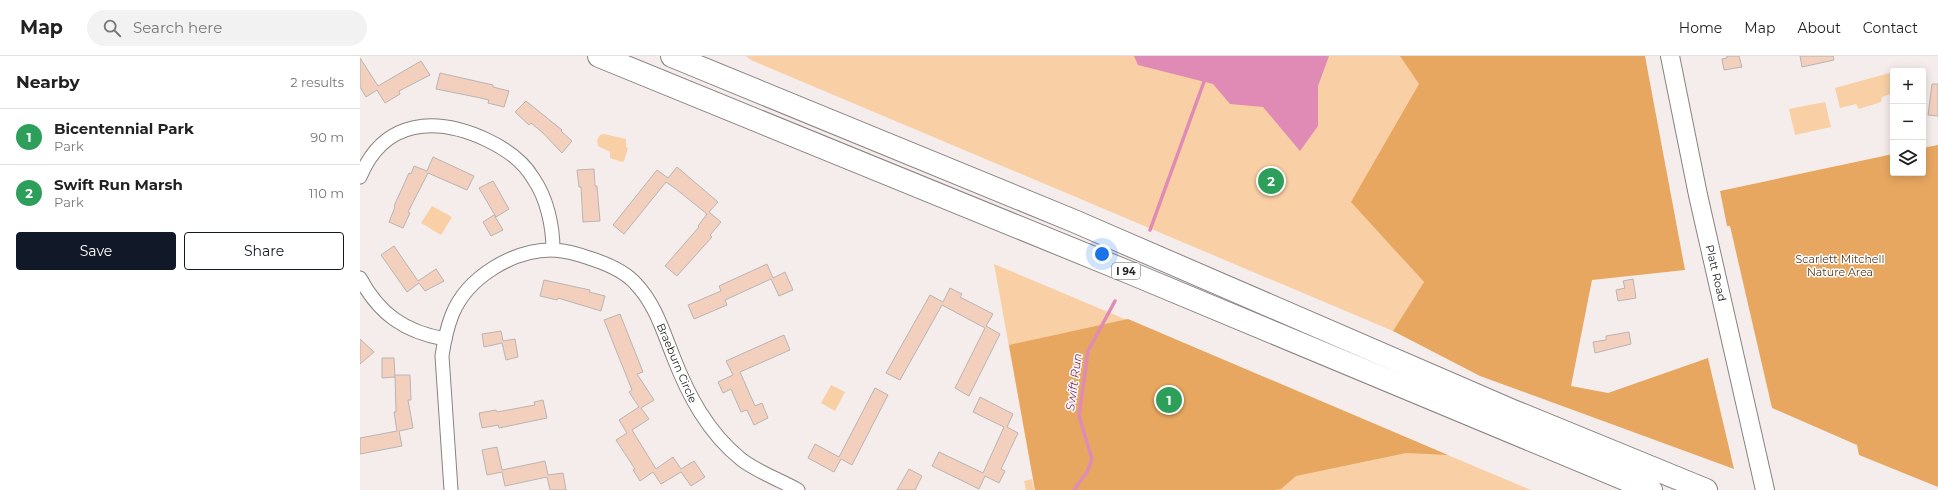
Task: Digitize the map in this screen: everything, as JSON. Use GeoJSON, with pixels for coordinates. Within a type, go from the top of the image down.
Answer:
{"type":"FeatureCollection","features":[{"type":"Feature","properties":{"kind":"highway","name":"I 94"},"geometry":{"type":"LineString","coordinates":[[599,56],[1126,271],[1651,490]]}},
{"type":"Feature","properties":{"kind":"highway","name":"I 94"},"geometry":{"type":"LineString","coordinates":[[672,56],[1074,221],[1513,411],[1706,490]]}},
{"type":"Feature","properties":{"kind":"main road","name":"Platt Road"},"geometry":{"type":"LineString","coordinates":[[1670,56],[1698,195],[1755,440],[1765,490]]}},
{"type":"Feature","properties":{"kind":"street"},"geometry":{"type":"LineString","coordinates":[[360,177],[370,157],[380,146],[401,131],[420,125],[433,124],[452,127],[477,135],[498,145],[522,164],[533,178],[544,200],[551,225],[553,250]]}},
{"type":"Feature","properties":{"kind":"street","name":"Braeburn Circle"},"geometry":{"type":"LineString","coordinates":[[451,490],[442,374],[442,356],[444,339],[452,314],[465,294],[482,276],[497,266],[514,258],[553,250],[568,252],[604,263],[636,283],[647,296],[657,316],[696,408],[715,433],[743,460],[798,490]]}},
{"type":"Feature","properties":{"kind":"street"},"geometry":{"type":"LineString","coordinates":[[360,278],[378,305],[393,318],[414,332],[444,339]]}},
{"type":"Feature","properties":{"kind":"shaded area"},"geometry":{"type":"Polygon","coordinates":[[[746,56],[1450,56],[1403,259],[1424,282],[1393,331],[751,60],[746,56]]]}},
{"type":"Feature","properties":{"kind":"shaded area"},"geometry":{"type":"Polygon","coordinates":[[[1134,56],[1329,56],[1318,86],[1318,126],[1300,151],[1263,107],[1230,104],[1213,84],[1138,65],[1134,56]]]}},
{"type":"Feature","properties":{"kind":"shaded area"},"geometry":{"type":"Polygon","coordinates":[[[1890,73],[1890,94],[1882,97],[1881,102],[1859,109],[1856,104],[1840,108],[1835,88],[1890,73]]]}},
{"type":"Feature","properties":{"kind":"shaded area"},"geometry":{"type":"Polygon","coordinates":[[[1825,102],[1831,127],[1795,135],[1789,109],[1825,102]]]}},
{"type":"Feature","properties":{"kind":"shaded area"},"geometry":{"type":"Polygon","coordinates":[[[604,134],[626,139],[626,147],[628,148],[624,161],[622,162],[610,158],[610,152],[598,146],[597,140],[600,135],[604,134]]]}},
{"type":"Feature","properties":{"kind":"shaded area"},"geometry":{"type":"Polygon","coordinates":[[[432,206],[452,217],[441,235],[421,223],[432,206]]]}},
{"type":"Feature","properties":{"kind":"shaded area"},"geometry":{"type":"Polygon","coordinates":[[[994,264],[1531,490],[1035,490],[994,264]]]}},
{"type":"Feature","properties":{"kind":"shaded area"},"geometry":{"type":"Polygon","coordinates":[[[831,385],[845,392],[835,411],[821,403],[831,385]]]}},
{"type":"Feature","properties":{"kind":"shaded area"},"geometry":{"type":"Polygon","coordinates":[[[1032,479],[1034,490],[1026,490],[1024,481],[1032,479]]]}},
{"type":"Feature","properties":{"kind":"green space"},"geometry":{"type":"Polygon","coordinates":[[[1400,56],[1645,56],[1685,270],[1592,280],[1571,386],[1608,393],[1708,358],[1734,469],[1480,376],[1393,331],[1424,282],[1351,202],[1419,84],[1400,56]]]}},
{"type":"Feature","properties":{"kind":"green space","name":"Scarlett Mitchell Nature Area"},"geometry":{"type":"Polygon","coordinates":[[[1938,145],[1938,487],[1859,455],[1857,445],[1772,408],[1730,226],[1727,226],[1720,191],[1890,155],[1890,176],[1926,176],[1926,147],[1938,145]]]}},
{"type":"Feature","properties":{"kind":"green space"},"geometry":{"type":"Polygon","coordinates":[[[1128,319],[1448,455],[1406,453],[1296,476],[1281,489],[1275,490],[1035,490],[1009,345],[1128,319]]]}},
{"type":"Feature","properties":{"kind":"building"},"geometry":{"type":"Polygon","coordinates":[[[1727,56],[1739,56],[1742,67],[1724,70],[1722,59],[1727,58],[1727,56]]]}},
{"type":"Feature","properties":{"kind":"building"},"geometry":{"type":"Polygon","coordinates":[[[1800,56],[1833,56],[1834,60],[1802,67],[1800,56]]]}},
{"type":"Feature","properties":{"kind":"building"},"geometry":{"type":"Polygon","coordinates":[[[360,58],[378,86],[421,61],[430,75],[399,91],[400,94],[385,103],[377,90],[366,97],[360,87],[360,58]]]}},
{"type":"Feature","properties":{"kind":"building"},"geometry":{"type":"Polygon","coordinates":[[[440,73],[493,85],[493,87],[509,91],[504,107],[488,103],[489,100],[436,89],[440,73]]]}},
{"type":"Feature","properties":{"kind":"building"},"geometry":{"type":"Polygon","coordinates":[[[1932,84],[1938,84],[1938,116],[1928,115],[1932,84]]]}},
{"type":"Feature","properties":{"kind":"building"},"geometry":{"type":"Polygon","coordinates":[[[526,101],[562,130],[561,131],[572,141],[562,153],[542,132],[531,123],[529,125],[515,112],[526,101]]]}},
{"type":"Feature","properties":{"kind":"building"},"geometry":{"type":"Polygon","coordinates":[[[433,157],[474,176],[467,190],[428,173],[408,212],[410,213],[403,228],[389,222],[395,207],[394,206],[409,173],[411,174],[414,166],[427,171],[433,157]]]}},
{"type":"Feature","properties":{"kind":"building"},"geometry":{"type":"Polygon","coordinates":[[[677,167],[718,202],[709,212],[721,222],[710,235],[712,237],[677,276],[665,266],[699,227],[698,226],[707,214],[676,189],[666,182],[624,234],[613,225],[657,170],[668,178],[677,167]]]}},
{"type":"Feature","properties":{"kind":"building"},"geometry":{"type":"Polygon","coordinates":[[[594,169],[600,221],[583,222],[581,187],[579,187],[577,170],[594,169]]]}},
{"type":"Feature","properties":{"kind":"building"},"geometry":{"type":"Polygon","coordinates":[[[493,181],[509,209],[496,217],[479,188],[493,181]]]}},
{"type":"Feature","properties":{"kind":"building"},"geometry":{"type":"Polygon","coordinates":[[[494,215],[503,230],[491,236],[483,222],[494,215]]]}},
{"type":"Feature","properties":{"kind":"building"},"geometry":{"type":"Polygon","coordinates":[[[394,246],[418,281],[436,269],[444,281],[425,291],[419,283],[407,292],[381,255],[394,246]]]}},
{"type":"Feature","properties":{"kind":"building"},"geometry":{"type":"Polygon","coordinates":[[[767,264],[773,278],[785,272],[793,290],[779,296],[771,279],[725,300],[727,305],[694,319],[688,305],[721,291],[719,286],[767,264]]]}},
{"type":"Feature","properties":{"kind":"building"},"geometry":{"type":"Polygon","coordinates":[[[1633,279],[1636,298],[1618,301],[1616,290],[1625,288],[1623,281],[1633,279]]]}},
{"type":"Feature","properties":{"kind":"building"},"geometry":{"type":"Polygon","coordinates":[[[544,280],[590,290],[589,292],[605,296],[601,311],[558,298],[557,300],[540,296],[544,280]]]}},
{"type":"Feature","properties":{"kind":"building"},"geometry":{"type":"Polygon","coordinates":[[[950,288],[962,294],[960,297],[993,314],[986,326],[1000,334],[969,396],[955,388],[985,328],[942,305],[900,380],[886,373],[930,295],[943,302],[950,288]]]}},
{"type":"Feature","properties":{"kind":"building"},"geometry":{"type":"Polygon","coordinates":[[[620,314],[643,372],[637,374],[654,400],[641,408],[649,419],[632,430],[656,469],[673,457],[681,469],[694,461],[705,477],[691,486],[681,472],[661,484],[653,472],[640,481],[633,470],[635,469],[616,440],[627,433],[619,420],[639,407],[629,392],[632,390],[604,320],[620,314]]]}},
{"type":"Feature","properties":{"kind":"building"},"geometry":{"type":"Polygon","coordinates":[[[501,331],[503,341],[515,339],[518,357],[506,360],[502,343],[484,347],[482,334],[501,331]]]}},
{"type":"Feature","properties":{"kind":"building"},"geometry":{"type":"Polygon","coordinates":[[[1629,332],[1631,344],[1595,353],[1593,342],[1606,340],[1606,336],[1629,332]]]}},
{"type":"Feature","properties":{"kind":"building"},"geometry":{"type":"Polygon","coordinates":[[[784,335],[790,350],[740,372],[755,406],[762,403],[768,418],[754,425],[747,410],[741,412],[731,389],[723,393],[718,382],[733,375],[726,361],[784,335]]]}},
{"type":"Feature","properties":{"kind":"building"},"geometry":{"type":"Polygon","coordinates":[[[360,339],[374,352],[360,364],[360,339]]]}},
{"type":"Feature","properties":{"kind":"building"},"geometry":{"type":"Polygon","coordinates":[[[382,358],[394,358],[395,377],[382,378],[382,358]]]}},
{"type":"Feature","properties":{"kind":"building"},"geometry":{"type":"Polygon","coordinates":[[[395,375],[410,375],[411,400],[408,400],[413,428],[399,431],[402,446],[360,454],[360,438],[397,431],[394,412],[396,412],[395,375]]]}},
{"type":"Feature","properties":{"kind":"building"},"geometry":{"type":"Polygon","coordinates":[[[875,388],[888,395],[852,465],[841,459],[834,472],[808,458],[815,444],[839,457],[875,388]]]}},
{"type":"Feature","properties":{"kind":"building"},"geometry":{"type":"Polygon","coordinates":[[[980,397],[1013,414],[1007,427],[1018,433],[1001,469],[1005,471],[999,483],[985,476],[979,489],[932,466],[939,452],[983,473],[1004,427],[973,412],[980,397]]]}},
{"type":"Feature","properties":{"kind":"building"},"geometry":{"type":"Polygon","coordinates":[[[543,400],[547,418],[499,428],[498,425],[482,428],[479,413],[496,410],[497,412],[535,405],[534,402],[543,400]]]}},
{"type":"Feature","properties":{"kind":"building"},"geometry":{"type":"Polygon","coordinates":[[[497,447],[502,470],[545,461],[548,475],[563,473],[566,490],[550,490],[547,477],[505,486],[502,472],[487,475],[482,450],[497,447]]]}},
{"type":"Feature","properties":{"kind":"building"},"geometry":{"type":"Polygon","coordinates":[[[909,469],[922,476],[915,490],[897,490],[909,469]]]}},
{"type":"Feature","properties":{"kind":"waterway","name":"Swift Run"},"geometry":{"type":"LineString","coordinates":[[1150,230],[1205,79]]}},
{"type":"Feature","properties":{"kind":"waterway","name":"Swift Run"},"geometry":{"type":"LineString","coordinates":[[1074,490],[1087,472],[1092,459],[1079,416],[1088,351],[1115,301]]}},
{"type":"Feature","properties":{"kind":"place","name":"Swift Run Marsh"},"geometry":{"type":"Point","coordinates":[1271,181]}},
{"type":"Feature","properties":{"kind":"place","name":"Bicentennial Park"},"geometry":{"type":"Point","coordinates":[1169,400]}}]}
